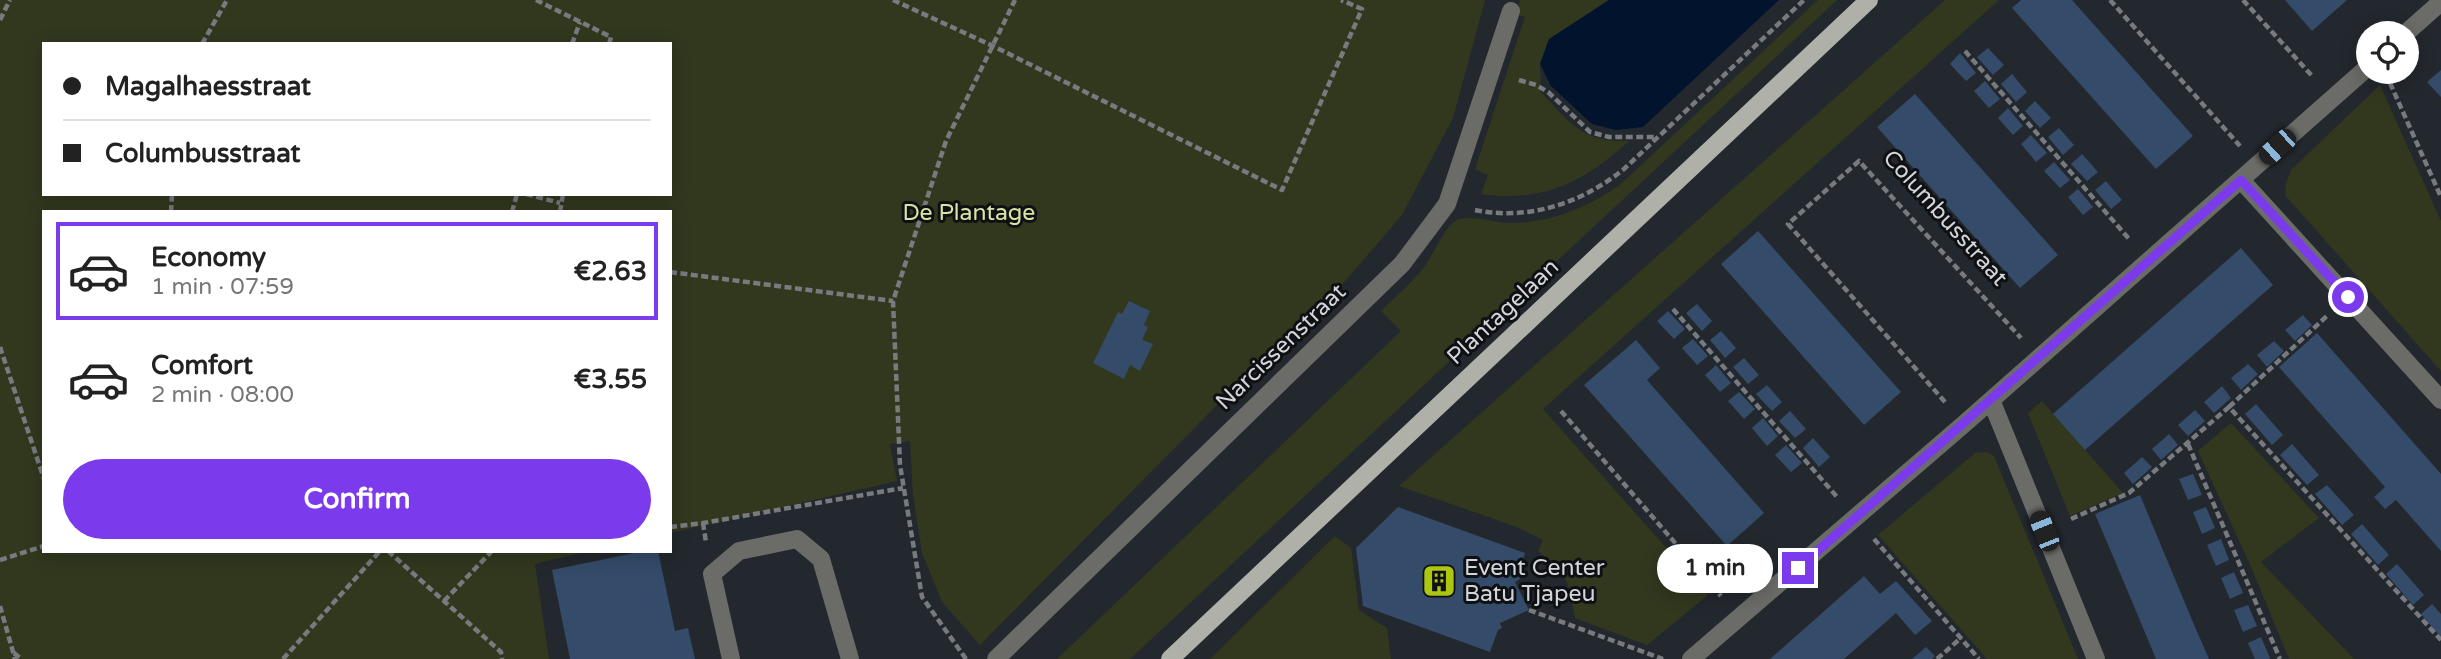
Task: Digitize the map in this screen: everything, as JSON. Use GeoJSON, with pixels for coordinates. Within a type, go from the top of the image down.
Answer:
{"type":"FeatureCollection","features":[{"type":"Feature","properties":{"kind":"main road","name":"Plantagelaan"},"geometry":{"type":"LineString","coordinates":[[1170,659],[1869,0]]}},
{"type":"Feature","properties":{"kind":"street"},"geometry":{"type":"LineString","coordinates":[[2419,21],[2441,2]]}},
{"type":"Feature","properties":{"kind":"street","name":"Narcissenstraat"},"geometry":{"type":"LineString","coordinates":[[996,659],[1402,264],[1447,204],[1511,11]]}},
{"type":"Feature","properties":{"kind":"street"},"geometry":{"type":"LineString","coordinates":[[1691,659],[1964,424],[2356,78]]}},
{"type":"Feature","properties":{"kind":"street"},"geometry":{"type":"LineString","coordinates":[[2241,180],[2441,400]]}},
{"type":"Feature","properties":{"kind":"street"},"geometry":{"type":"LineString","coordinates":[[1991,400],[2096,659]]}},
{"type":"Feature","properties":{"kind":"street"},"geometry":{"type":"LineString","coordinates":[[731,659],[712,574],[739,551],[797,539],[821,559],[850,659]]}},
{"type":"Feature","properties":{"kind":"path"},"geometry":{"type":"LineString","coordinates":[[0,20],[10,0]]}},
{"type":"Feature","properties":{"kind":"path"},"geometry":{"type":"LineString","coordinates":[[203,42],[227,0]]}},
{"type":"Feature","properties":{"kind":"path"},"geometry":{"type":"LineString","coordinates":[[536,0],[611,37],[610,42]]}},
{"type":"Feature","properties":{"kind":"path"},"geometry":{"type":"LineString","coordinates":[[893,0],[993,46],[1283,190],[1362,9],[1341,0]]}},
{"type":"Feature","properties":{"kind":"path"},"geometry":{"type":"LineString","coordinates":[[966,659],[922,597],[900,465],[893,301],[946,141],[1015,0]]}},
{"type":"Feature","properties":{"kind":"path"},"geometry":{"type":"LineString","coordinates":[[1447,204],[1496,214],[1515,214],[1549,209],[1603,185],[1624,169],[1804,0]]}},
{"type":"Feature","properties":{"kind":"path"},"geometry":{"type":"LineString","coordinates":[[2110,0],[2257,165]]}},
{"type":"Feature","properties":{"kind":"path"},"geometry":{"type":"LineString","coordinates":[[2243,0],[2333,98]]}},
{"type":"Feature","properties":{"kind":"path"},"geometry":{"type":"LineString","coordinates":[[573,42],[580,22]]}},
{"type":"Feature","properties":{"kind":"path"},"geometry":{"type":"LineString","coordinates":[[1965,51],[2148,261]]}},
{"type":"Feature","properties":{"kind":"path"},"geometry":{"type":"LineString","coordinates":[[1491,72],[1536,85],[1548,92],[1590,132],[1609,137],[1657,138]]}},
{"type":"Feature","properties":{"kind":"path"},"geometry":{"type":"LineString","coordinates":[[2391,84],[2441,197]]}},
{"type":"Feature","properties":{"kind":"path","name":"Columbusstraat"},"geometry":{"type":"LineString","coordinates":[[1964,424],[1788,224],[1859,161],[2039,358]]}},
{"type":"Feature","properties":{"kind":"path"},"geometry":{"type":"LineString","coordinates":[[534,196],[560,203]]}},
{"type":"Feature","properties":{"kind":"path"},"geometry":{"type":"LineString","coordinates":[[560,210],[562,196]]}},
{"type":"Feature","properties":{"kind":"path"},"geometry":{"type":"LineString","coordinates":[[672,272],[893,301]]}},
{"type":"Feature","properties":{"kind":"path"},"geometry":{"type":"LineString","coordinates":[[2044,531],[2129,494],[2188,444],[2348,297]]}},
{"type":"Feature","properties":{"kind":"path"},"geometry":{"type":"LineString","coordinates":[[1673,309],[1979,659]]}},
{"type":"Feature","properties":{"kind":"path"},"geometry":{"type":"LineString","coordinates":[[0,347],[42,473]]}},
{"type":"Feature","properties":{"kind":"path"},"geometry":{"type":"LineString","coordinates":[[2229,407],[2441,640]]}},
{"type":"Feature","properties":{"kind":"path"},"geometry":{"type":"LineString","coordinates":[[1561,411],[1740,618]]}},
{"type":"Feature","properties":{"kind":"path"},"geometry":{"type":"LineString","coordinates":[[2188,444],[2280,659]]}},
{"type":"Feature","properties":{"kind":"path"},"geometry":{"type":"LineString","coordinates":[[672,527],[903,488]]}},
{"type":"Feature","properties":{"kind":"path"},"geometry":{"type":"LineString","coordinates":[[0,560],[42,547]]}},
{"type":"Feature","properties":{"kind":"path"},"geometry":{"type":"LineString","coordinates":[[283,659],[378,553]]}},
{"type":"Feature","properties":{"kind":"path"},"geometry":{"type":"LineString","coordinates":[[390,553],[501,652],[502,659]]}},
{"type":"Feature","properties":{"kind":"path"},"geometry":{"type":"LineString","coordinates":[[444,601],[490,553]]}},
{"type":"Feature","properties":{"kind":"path"},"geometry":{"type":"LineString","coordinates":[[0,606],[15,659]]}},
{"type":"Feature","properties":{"kind":"path"},"geometry":{"type":"LineString","coordinates":[[1529,610],[1663,659]]}},
{"type":"Feature","properties":{"kind":"path"},"geometry":{"type":"LineString","coordinates":[[1937,659],[1961,638]]}},
{"type":"Feature","properties":{"kind":"path"},"geometry":{"type":"LineString","coordinates":[[13,652],[21,659]]}},
{"type":"Feature","properties":{"kind":"green space","name":"De Plantage"},"geometry":{"type":"Polygon","coordinates":[[[0,0],[1485,0],[1453,118],[1402,215],[1340,287],[1306,315],[980,645],[942,602],[922,553],[913,495],[910,441],[890,444],[897,481],[672,533],[672,210],[42,210],[42,553],[581,553],[535,564],[549,659],[0,659],[0,0]]]}},
{"type":"Feature","properties":{"kind":"green space"},"geometry":{"type":"Polygon","coordinates":[[[1520,0],[1609,0],[1549,39],[1540,64],[1541,92],[1569,122],[1589,135],[1613,141],[1629,141],[1596,168],[1561,186],[1524,195],[1481,194],[1488,175],[1475,169],[1525,17],[1516,14],[1520,0]]]}},
{"type":"Feature","properties":{"kind":"green space"},"geometry":{"type":"Polygon","coordinates":[[[1818,0],[1837,0],[1130,659],[1057,659],[1401,331],[1381,311],[1419,274],[1453,222],[1463,218],[1510,223],[1540,220],[1568,212],[1608,192],[1621,184],[1818,0]]]}},
{"type":"Feature","properties":{"kind":"green space"},"geometry":{"type":"Polygon","coordinates":[[[1945,0],[1999,0],[1543,409],[1708,595],[1647,645],[1575,618],[1570,590],[1561,570],[1538,551],[1543,540],[1517,527],[1399,486],[1945,0]]]}},
{"type":"Feature","properties":{"kind":"green space"},"geometry":{"type":"Polygon","coordinates":[[[2380,85],[2441,221],[2441,371],[2285,195],[2291,170],[2380,85]]]}},
{"type":"Feature","properties":{"kind":"green space"},"geometry":{"type":"Polygon","coordinates":[[[2042,401],[2123,493],[2070,516],[2028,413],[2042,401]]]}},
{"type":"Feature","properties":{"kind":"green space"},"geometry":{"type":"Polygon","coordinates":[[[2231,423],[2319,518],[2261,562],[2354,659],[2289,659],[2252,569],[2198,451],[2231,423]]]}},
{"type":"Feature","properties":{"kind":"green space"},"geometry":{"type":"Polygon","coordinates":[[[1987,452],[1994,456],[2078,659],[1987,659],[1878,535],[1975,453],[1987,452]]]}},
{"type":"Feature","properties":{"kind":"green space"},"geometry":{"type":"Polygon","coordinates":[[[1335,536],[1351,548],[1359,610],[1387,628],[1391,659],[1210,659],[1335,536]]]}},
{"type":"Feature","properties":{"kind":"water"},"geometry":{"type":"Polygon","coordinates":[[[1609,0],[1779,0],[1643,127],[1616,130],[1592,124],[1551,86],[1540,64],[1549,39],[1609,0]]]}},
{"type":"Feature","properties":{"kind":"building"},"geometry":{"type":"Polygon","coordinates":[[[2021,0],[2072,0],[2193,136],[2156,169],[2012,8],[2021,0]]]}},
{"type":"Feature","properties":{"kind":"building"},"geometry":{"type":"Polygon","coordinates":[[[2285,0],[2347,0],[2312,31],[2285,0]]]}},
{"type":"Feature","properties":{"kind":"building"},"geometry":{"type":"Polygon","coordinates":[[[1988,48],[2004,65],[1993,75],[1977,57],[1988,48]]]}},
{"type":"Feature","properties":{"kind":"building"},"geometry":{"type":"Polygon","coordinates":[[[1960,53],[1976,73],[1966,81],[1950,64],[1960,53]]]}},
{"type":"Feature","properties":{"kind":"building"},"geometry":{"type":"Polygon","coordinates":[[[2441,70],[2441,97],[2427,82],[2441,70]]]}},
{"type":"Feature","properties":{"kind":"building"},"geometry":{"type":"Polygon","coordinates":[[[2012,74],[2027,92],[2016,102],[2001,84],[2012,74]]]}},
{"type":"Feature","properties":{"kind":"building"},"geometry":{"type":"Polygon","coordinates":[[[1985,81],[2000,99],[1989,108],[1974,91],[1985,81]]]}},
{"type":"Feature","properties":{"kind":"building"},"geometry":{"type":"Polygon","coordinates":[[[1915,94],[2058,255],[2020,288],[1877,127],[1915,94]]]}},
{"type":"Feature","properties":{"kind":"building"},"geometry":{"type":"Polygon","coordinates":[[[2035,101],[2051,118],[2040,128],[2025,111],[2035,101]]]}},
{"type":"Feature","properties":{"kind":"building"},"geometry":{"type":"Polygon","coordinates":[[[2008,108],[2023,126],[2013,135],[1998,118],[2008,108]]]}},
{"type":"Feature","properties":{"kind":"building"},"geometry":{"type":"Polygon","coordinates":[[[2059,128],[2074,145],[2063,155],[2048,137],[2059,128]]]}},
{"type":"Feature","properties":{"kind":"building"},"geometry":{"type":"Polygon","coordinates":[[[2031,135],[2047,153],[2036,162],[2021,144],[2031,135]]]}},
{"type":"Feature","properties":{"kind":"building"},"geometry":{"type":"Polygon","coordinates":[[[2082,154],[2098,172],[2087,181],[2071,164],[2082,154]]]}},
{"type":"Feature","properties":{"kind":"building"},"geometry":{"type":"Polygon","coordinates":[[[2054,162],[2070,180],[2060,188],[2044,171],[2054,162]]]}},
{"type":"Feature","properties":{"kind":"building"},"geometry":{"type":"Polygon","coordinates":[[[2106,181],[2122,200],[2111,209],[2095,190],[2106,181]]]}},
{"type":"Feature","properties":{"kind":"building"},"geometry":{"type":"Polygon","coordinates":[[[2078,189],[2093,207],[2083,215],[2068,197],[2078,189]]]}},
{"type":"Feature","properties":{"kind":"building"},"geometry":{"type":"Polygon","coordinates":[[[1758,231],[1901,392],[1864,425],[1721,264],[1758,231]]]}},
{"type":"Feature","properties":{"kind":"building"},"geometry":{"type":"Polygon","coordinates":[[[2241,248],[2273,285],[2085,450],[2053,414],[2241,248]]]}},
{"type":"Feature","properties":{"kind":"building"},"geometry":{"type":"Polygon","coordinates":[[[1129,301],[1150,311],[1144,325],[1148,327],[1142,340],[1153,344],[1140,371],[1130,365],[1124,379],[1093,363],[1118,312],[1122,314],[1129,301]]]}},
{"type":"Feature","properties":{"kind":"building"},"geometry":{"type":"Polygon","coordinates":[[[1697,304],[1712,321],[1702,331],[1686,313],[1697,304]]]}},
{"type":"Feature","properties":{"kind":"building"},"geometry":{"type":"Polygon","coordinates":[[[1668,311],[1685,329],[1674,339],[1657,321],[1668,311]]]}},
{"type":"Feature","properties":{"kind":"building"},"geometry":{"type":"Polygon","coordinates":[[[2303,315],[2312,325],[2295,341],[2285,330],[2303,315]]]}},
{"type":"Feature","properties":{"kind":"building"},"geometry":{"type":"Polygon","coordinates":[[[1721,331],[1736,348],[1725,358],[1710,340],[1721,331]]]}},
{"type":"Feature","properties":{"kind":"building"},"geometry":{"type":"Polygon","coordinates":[[[2317,333],[2441,474],[2441,551],[2396,500],[2385,509],[2374,497],[2385,487],[2279,367],[2317,333]]]}},
{"type":"Feature","properties":{"kind":"building"},"geometry":{"type":"Polygon","coordinates":[[[1693,339],[1708,356],[1697,365],[1682,348],[1693,339]]]}},
{"type":"Feature","properties":{"kind":"building"},"geometry":{"type":"Polygon","coordinates":[[[1636,340],[1660,368],[1647,380],[1764,513],[1727,546],[1584,385],[1636,340]]]}},
{"type":"Feature","properties":{"kind":"building"},"geometry":{"type":"Polygon","coordinates":[[[2274,341],[2284,351],[2267,367],[2257,355],[2274,341]]]}},
{"type":"Feature","properties":{"kind":"building"},"geometry":{"type":"Polygon","coordinates":[[[1744,358],[1759,375],[1748,384],[1733,367],[1744,358]]]}},
{"type":"Feature","properties":{"kind":"building"},"geometry":{"type":"Polygon","coordinates":[[[2248,364],[2258,374],[2241,390],[2231,378],[2248,364]]]}},
{"type":"Feature","properties":{"kind":"building"},"geometry":{"type":"Polygon","coordinates":[[[1716,365],[1731,383],[1720,392],[1705,375],[1716,365]]]}},
{"type":"Feature","properties":{"kind":"building"},"geometry":{"type":"Polygon","coordinates":[[[1767,385],[1782,402],[1772,411],[1756,394],[1767,385]]]}},
{"type":"Feature","properties":{"kind":"building"},"geometry":{"type":"Polygon","coordinates":[[[2222,386],[2231,398],[2214,413],[2204,402],[2222,386]]]}},
{"type":"Feature","properties":{"kind":"building"},"geometry":{"type":"Polygon","coordinates":[[[1739,392],[1755,409],[1744,419],[1728,401],[1739,392]]]}},
{"type":"Feature","properties":{"kind":"building"},"geometry":{"type":"Polygon","coordinates":[[[2256,404],[2283,435],[2272,445],[2245,414],[2256,404]]]}},
{"type":"Feature","properties":{"kind":"building"},"geometry":{"type":"Polygon","coordinates":[[[2195,410],[2205,421],[2188,436],[2178,425],[2195,410]]]}},
{"type":"Feature","properties":{"kind":"building"},"geometry":{"type":"Polygon","coordinates":[[[1790,411],[1806,429],[1795,438],[1779,421],[1790,411]]]}},
{"type":"Feature","properties":{"kind":"building"},"geometry":{"type":"Polygon","coordinates":[[[1763,418],[1778,436],[1767,446],[1752,428],[1763,418]]]}},
{"type":"Feature","properties":{"kind":"building"},"geometry":{"type":"Polygon","coordinates":[[[2169,434],[2178,445],[2161,460],[2152,449],[2169,434]]]}},
{"type":"Feature","properties":{"kind":"building"},"geometry":{"type":"Polygon","coordinates":[[[1813,438],[1830,457],[1819,467],[1803,448],[1813,438]]]}},
{"type":"Feature","properties":{"kind":"building"},"geometry":{"type":"Polygon","coordinates":[[[2292,444],[2319,475],[2307,485],[2280,455],[2292,444]]]}},
{"type":"Feature","properties":{"kind":"building"},"geometry":{"type":"Polygon","coordinates":[[[1786,445],[1802,463],[1791,472],[1775,455],[1786,445]]]}},
{"type":"Feature","properties":{"kind":"building"},"geometry":{"type":"Polygon","coordinates":[[[2142,457],[2152,467],[2133,484],[2124,473],[2142,457]]]}},
{"type":"Feature","properties":{"kind":"building"},"geometry":{"type":"Polygon","coordinates":[[[2193,474],[2202,495],[2188,500],[2179,479],[2193,474]]]}},
{"type":"Feature","properties":{"kind":"building"},"geometry":{"type":"Polygon","coordinates":[[[2327,485],[2354,515],[2342,525],[2315,494],[2327,485]]]}},
{"type":"Feature","properties":{"kind":"building"},"geometry":{"type":"Polygon","coordinates":[[[2140,495],[2209,659],[2156,659],[2095,514],[2140,495]]]}},
{"type":"Feature","properties":{"kind":"building","name":"Event Center Batu Tjapeu"},"geometry":{"type":"Polygon","coordinates":[[[1398,507],[1525,553],[1518,575],[1520,579],[1515,582],[1529,610],[1500,623],[1502,628],[1498,630],[1490,652],[1363,606],[1356,548],[1398,507]]]}},
{"type":"Feature","properties":{"kind":"building"},"geometry":{"type":"Polygon","coordinates":[[[2206,507],[2215,528],[2202,534],[2193,512],[2206,507]]]}},
{"type":"Feature","properties":{"kind":"building"},"geometry":{"type":"Polygon","coordinates":[[[2362,524],[2389,555],[2378,565],[2351,534],[2362,524]]]}},
{"type":"Feature","properties":{"kind":"building"},"geometry":{"type":"Polygon","coordinates":[[[2221,539],[2229,560],[2216,566],[2207,545],[2221,539]]]}},
{"type":"Feature","properties":{"kind":"building"},"geometry":{"type":"Polygon","coordinates":[[[634,553],[658,553],[675,631],[688,628],[695,659],[570,659],[552,570],[634,553]]]}},
{"type":"Feature","properties":{"kind":"building"},"geometry":{"type":"Polygon","coordinates":[[[2397,564],[2424,595],[2413,605],[2386,574],[2397,564]]]}},
{"type":"Feature","properties":{"kind":"building"},"geometry":{"type":"Polygon","coordinates":[[[2234,572],[2243,593],[2230,599],[2221,578],[2234,572]]]}},
{"type":"Feature","properties":{"kind":"building"},"geometry":{"type":"Polygon","coordinates":[[[1864,576],[1880,594],[1896,581],[1932,621],[1915,635],[1896,613],[1844,659],[1770,659],[1864,576]]]}},
{"type":"Feature","properties":{"kind":"building"},"geometry":{"type":"Polygon","coordinates":[[[2432,604],[2441,614],[2441,637],[2421,614],[2432,604]]]}},
{"type":"Feature","properties":{"kind":"building"},"geometry":{"type":"Polygon","coordinates":[[[2248,605],[2257,626],[2243,632],[2234,610],[2248,605]]]}},
{"type":"Feature","properties":{"kind":"building"},"geometry":{"type":"Polygon","coordinates":[[[2261,637],[2269,659],[2255,659],[2248,643],[2261,637]]]}},
{"type":"Feature","properties":{"kind":"building"},"geometry":{"type":"Polygon","coordinates":[[[1926,647],[1935,656],[1932,659],[1912,659],[1926,647]]]}},
{"type":"Feature","properties":{"kind":"place","name":"Event Center Batu Tjapeu"},"geometry":{"type":"Point","coordinates":[1439,581]}},
{"type":"Feature","properties":{"kind":"route"},"geometry":{"type":"LineString","coordinates":[[1798,568],[2241,180],[2348,297]]}}]}
